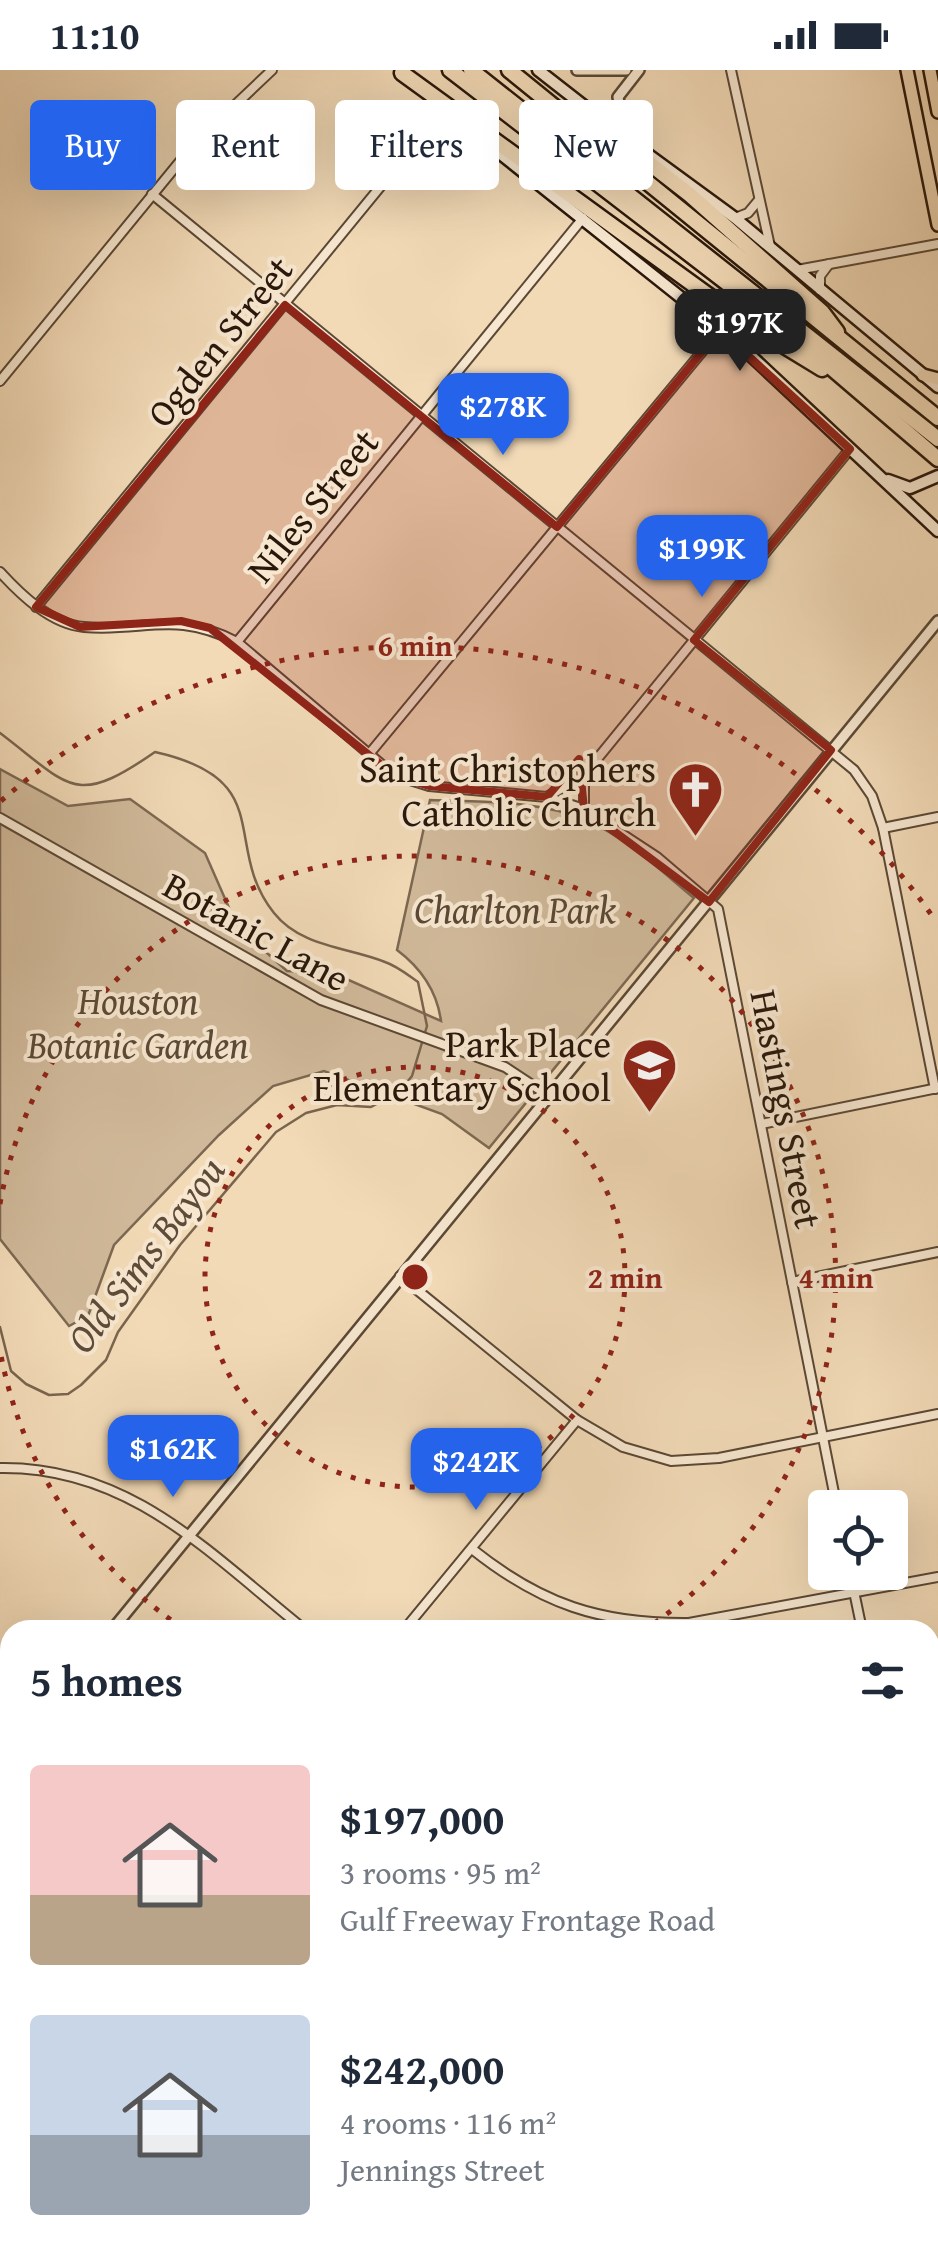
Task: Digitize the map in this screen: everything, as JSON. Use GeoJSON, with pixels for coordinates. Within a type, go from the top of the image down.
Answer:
{"type":"FeatureCollection","features":[{"type":"Feature","properties":{"kind":"highway"},"geometry":{"type":"LineString","coordinates":[[450,70],[779,324],[849,384]]}},
{"type":"Feature","properties":{"kind":"highway"},"geometry":{"type":"LineString","coordinates":[[471,70],[914,429],[938,459]]}},
{"type":"Feature","properties":{"kind":"highway"},"geometry":{"type":"LineString","coordinates":[[508,70],[934,414]]}},
{"type":"Feature","properties":{"kind":"highway"},"geometry":{"type":"LineString","coordinates":[[400,72],[754,329],[849,384],[914,429],[938,439]]}},
{"type":"Feature","properties":{"kind":"highway"},"geometry":{"type":"LineString","coordinates":[[653,166],[822,312],[850,349]]}},
{"type":"Feature","properties":{"kind":"main road"},"geometry":{"type":"LineString","coordinates":[[538,70],[577,100]]}},
{"type":"Feature","properties":{"kind":"main road"},"geometry":{"type":"LineString","coordinates":[[906,70],[938,224]]}},
{"type":"Feature","properties":{"kind":"main road"},"geometry":{"type":"LineString","coordinates":[[930,70],[938,112]]}},
{"type":"Feature","properties":{"kind":"main road"},"geometry":{"type":"LineString","coordinates":[[400,72],[434,100]]}},
{"type":"Feature","properties":{"kind":"main road"},"geometry":{"type":"LineString","coordinates":[[499,152],[720,330],[938,532]]}},
{"type":"Feature","properties":{"kind":"main road"},"geometry":{"type":"LineString","coordinates":[[653,158],[734,218],[938,387]]}},
{"type":"Feature","properties":{"kind":"main road"},"geometry":{"type":"LineString","coordinates":[[924,376],[938,379]]}},
{"type":"Feature","properties":{"kind":"main road"},"geometry":{"type":"LineString","coordinates":[[878,476],[910,488],[938,476]]}},
{"type":"Feature","properties":{"kind":"street"},"geometry":{"type":"LineString","coordinates":[[0,380],[194,143],[272,70]]}},
{"type":"Feature","properties":{"kind":"street"},"geometry":{"type":"LineString","coordinates":[[577,70],[626,70]]}},
{"type":"Feature","properties":{"kind":"street"},"geometry":{"type":"LineString","coordinates":[[618,100],[639,70]]}},
{"type":"Feature","properties":{"kind":"street"},"geometry":{"type":"LineString","coordinates":[[730,70],[771,248]]}},
{"type":"Feature","properties":{"kind":"street","name":"Ogden Street"},"geometry":{"type":"LineString","coordinates":[[36,608],[378,190]]}},
{"type":"Feature","properties":{"kind":"street"},"geometry":{"type":"LineString","coordinates":[[152,194],[831,750],[864,782],[883,828],[936,1088],[762,1124]]}},
{"type":"Feature","properties":{"kind":"street"},"geometry":{"type":"LineString","coordinates":[[734,218],[748,214],[758,201]]}},
{"type":"Feature","properties":{"kind":"street","name":"Niles Street"},"geometry":{"type":"LineString","coordinates":[[237,642],[583,218]]}},
{"type":"Feature","properties":{"kind":"street"},"geometry":{"type":"LineString","coordinates":[[797,270],[938,244]]}},
{"type":"Feature","properties":{"kind":"street"},"geometry":{"type":"LineString","coordinates":[[820,290],[820,276],[829,264]]}},
{"type":"Feature","properties":{"kind":"street"},"geometry":{"type":"LineString","coordinates":[[370,753],[720,330]]}},
{"type":"Feature","properties":{"kind":"street"},"geometry":{"type":"LineString","coordinates":[[547,798],[584,776],[850,449]]}},
{"type":"Feature","properties":{"kind":"street"},"geometry":{"type":"LineString","coordinates":[[0,572],[36,608],[80,627],[181,622],[237,642],[394,774],[429,786],[547,798],[584,809],[657,857],[709,902]]}},
{"type":"Feature","properties":{"kind":"street"},"geometry":{"type":"LineString","coordinates":[[120,1620],[938,621]]}},
{"type":"Feature","properties":{"kind":"street"},"geometry":{"type":"LineString","coordinates":[[584,776],[584,809]]}},
{"type":"Feature","properties":{"kind":"street"},"geometry":{"type":"LineString","coordinates":[[883,828],[938,817]]}},
{"type":"Feature","properties":{"kind":"street","name":"Botanic Lane"},"geometry":{"type":"LineString","coordinates":[[0,818],[321,1000],[522,1075],[549,1096]]}},
{"type":"Feature","properties":{"kind":"street","name":"Hastings Street"},"geometry":{"type":"LineString","coordinates":[[709,902],[723,920],[833,1490]]}},
{"type":"Feature","properties":{"kind":"street"},"geometry":{"type":"LineString","coordinates":[[792,1282],[938,1252]]}},
{"type":"Feature","properties":{"kind":"street"},"geometry":{"type":"LineString","coordinates":[[400,1276],[576,1420],[622,1447],[670,1461],[718,1458],[938,1414]]}},
{"type":"Feature","properties":{"kind":"street"},"geometry":{"type":"LineString","coordinates":[[412,1620],[576,1420]]}},
{"type":"Feature","properties":{"kind":"street"},"geometry":{"type":"LineString","coordinates":[[0,1468],[34,1468],[83,1478],[148,1505],[293,1620]]}},
{"type":"Feature","properties":{"kind":"street"},"geometry":{"type":"LineString","coordinates":[[472,1549],[512,1581],[554,1602],[612,1620]]}},
{"type":"Feature","properties":{"kind":"street"},"geometry":{"type":"LineString","coordinates":[[706,1620],[938,1576]]}},
{"type":"Feature","properties":{"kind":"street"},"geometry":{"type":"LineString","coordinates":[[853,1590],[860,1620]]}},
{"type":"Feature","properties":{"kind":"highlighted area"},"geometry":{"type":"Polygon","coordinates":[[[285,305],[557,527],[720,330],[850,449],[694,640],[831,750],[709,902],[584,809],[579,759],[547,797],[429,786],[394,775],[210,628],[181,621],[80,627],[36,607],[285,305]]]}},
{"type":"Feature","properties":{"kind":"green space","name":"Houston Botanic Garden"},"geometry":{"type":"Polygon","coordinates":[[[0,769],[68,806],[130,799],[205,853],[237,926],[287,971],[333,973],[441,1021],[426,981],[397,950],[430,800],[529,805],[568,813],[629,845],[694,898],[489,1148],[442,1114],[324,1071],[273,1086],[219,1135],[114,1245],[88,1316],[69,1326],[0,1239],[0,769]]]}},
{"type":"Feature","properties":{"kind":"waterway","name":"Old Sims Bayou"},"geometry":{"type":"LineString","coordinates":[[0,733],[43,767],[74,784],[107,780],[155,752],[194,764],[219,779],[233,797],[250,863],[274,913],[297,933],[389,964],[418,982],[427,1026],[412,1076],[399,1092],[371,1107],[337,1105],[306,1113],[276,1132],[180,1245],[118,1332],[106,1360],[81,1385],[68,1394],[49,1395],[26,1384],[11,1371],[0,1327]]}},
{"type":"Feature","properties":{"kind":"place","name":"Saint Christophers Catholic Church"},"geometry":{"type":"Point","coordinates":[695,839]}},
{"type":"Feature","properties":{"kind":"place","name":"Park Place Elementary School"},"geometry":{"type":"Point","coordinates":[650,1114]}},
{"type":"Feature","properties":{"kind":"park label","name":"Charlton Park"},"geometry":{"type":"Point","coordinates":[515,909]}}]}
